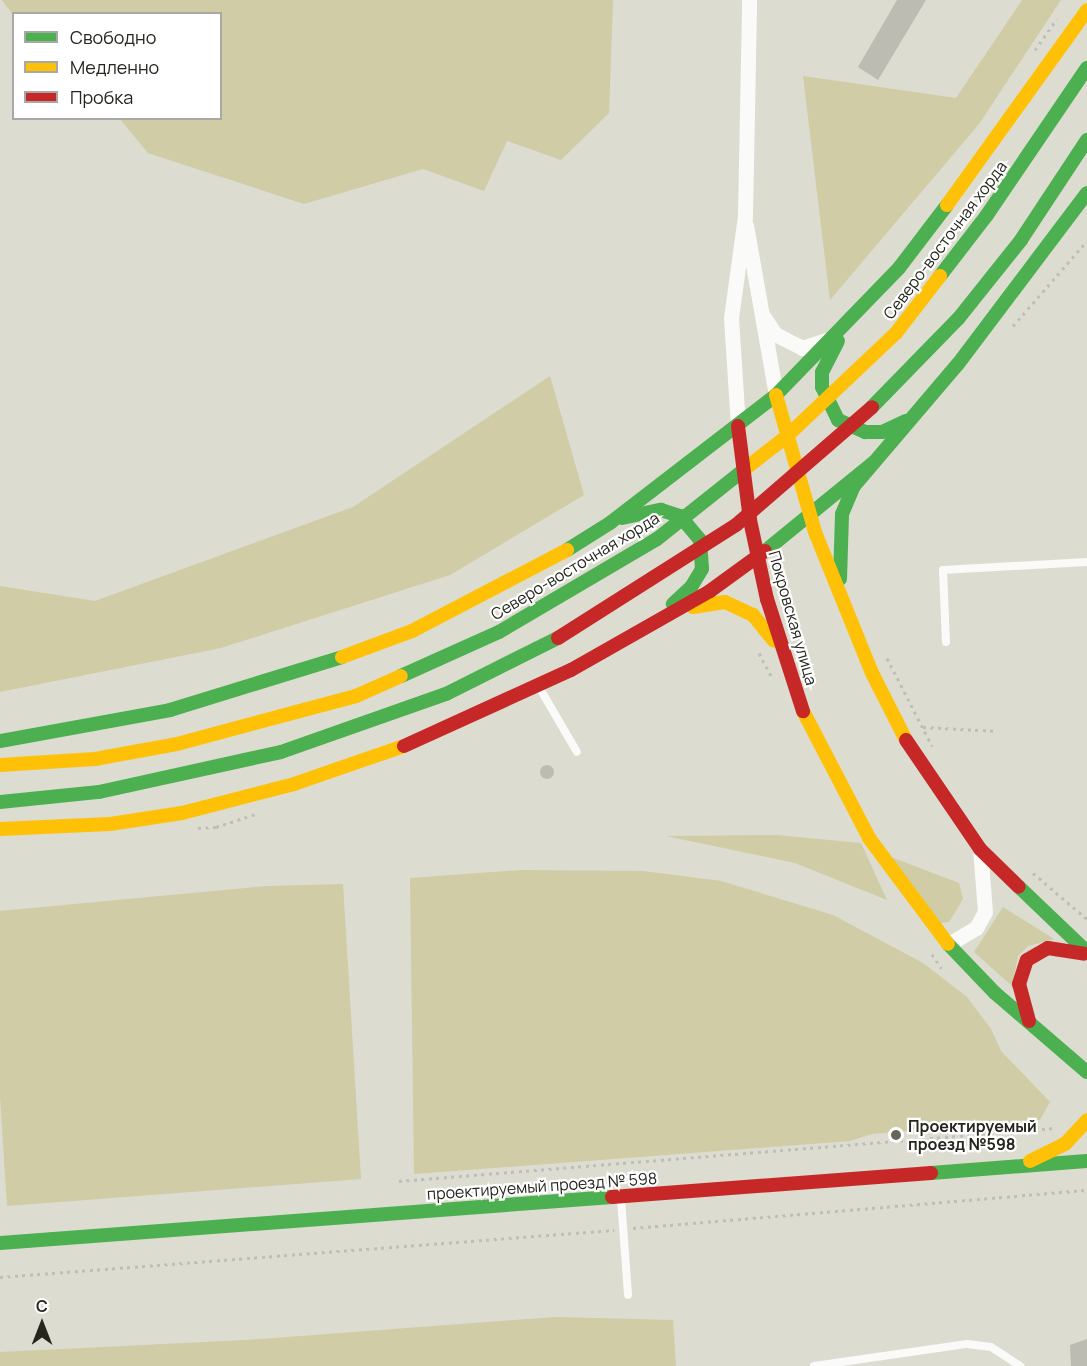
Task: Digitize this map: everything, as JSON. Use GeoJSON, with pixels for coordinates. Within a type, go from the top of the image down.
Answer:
{"type":"FeatureCollection","features":[{"type":"Feature","properties":{"kind":"main road"},"geometry":{"type":"LineString","coordinates":[[0,741],[170,710],[340,658],[412,631],[478,599],[537,569],[610,523],[776,395],[899,268],[991,148],[1087,10]]}},
{"type":"Feature","properties":{"kind":"main road","name":"Северо-восточная хорда"},"geometry":{"type":"LineString","coordinates":[[0,765],[95,759],[272,721],[356,696],[499,632],[657,539],[723,488],[842,386],[896,333],[937,282],[1087,68]]}},
{"type":"Feature","properties":{"kind":"main road"},"geometry":{"type":"LineString","coordinates":[[0,802],[99,792],[281,752],[446,694],[513,664],[602,614],[736,525],[866,414],[958,319],[1021,240],[1087,140]]}},
{"type":"Feature","properties":{"kind":"main road"},"geometry":{"type":"LineString","coordinates":[[843,604],[838,562],[842,514],[854,486],[930,398],[1056,239],[1087,193]]}},
{"type":"Feature","properties":{"kind":"main road"},"geometry":{"type":"LineString","coordinates":[[850,320],[822,372],[825,400],[838,420],[865,432],[882,432],[903,424],[930,398]]}},
{"type":"Feature","properties":{"kind":"main road"},"geometry":{"type":"LineString","coordinates":[[776,395],[809,516],[843,604],[904,738],[934,788],[980,849],[1087,954]]}},
{"type":"Feature","properties":{"kind":"main road","name":"Покровская улица"},"geometry":{"type":"LineString","coordinates":[[738,426],[758,557],[784,660],[830,769],[869,837],[932,927],[995,993],[1029,1021]]}},
{"type":"Feature","properties":{"kind":"main road"},"geometry":{"type":"LineString","coordinates":[[0,829],[110,824],[182,813],[283,787],[381,756],[538,686],[710,591],[758,557],[874,462]]}},
{"type":"Feature","properties":{"kind":"main road"},"geometry":{"type":"LineString","coordinates":[[610,523],[629,515],[661,510],[680,516],[700,540],[702,568],[691,587],[648,626]]}},
{"type":"Feature","properties":{"kind":"main road"},"geometry":{"type":"LineString","coordinates":[[648,626],[698,604],[725,602],[753,615],[768,630],[784,660]]}},
{"type":"Feature","properties":{"kind":"main road"},"geometry":{"type":"LineString","coordinates":[[1085,1073],[1029,1021],[1019,984],[1027,960],[1048,948],[1070,949],[1087,954]]}},
{"type":"Feature","properties":{"kind":"main road"},"geometry":{"type":"LineString","coordinates":[[1015,1168],[1065,1144],[1087,1120]]}},
{"type":"Feature","properties":{"kind":"main road","name":"проектируемый проезд № 598"},"geometry":{"type":"LineString","coordinates":[[0,1243],[1087,1161]]}},
{"type":"Feature","properties":{"kind":"street"},"geometry":{"type":"LineString","coordinates":[[738,426],[731,318],[745,216],[749,0]]}},
{"type":"Feature","properties":{"kind":"street"},"geometry":{"type":"LineString","coordinates":[[745,216],[759,309],[776,395]]}},
{"type":"Feature","properties":{"kind":"street"},"geometry":{"type":"LineString","coordinates":[[759,309],[775,334],[802,348],[826,342],[850,320]]}},
{"type":"Feature","properties":{"kind":"street"},"geometry":{"type":"LineString","coordinates":[[949,944],[976,927],[985,912],[980,849]]}},
{"type":"Feature","properties":{"kind":"lane"},"geometry":{"type":"LineString","coordinates":[[946,642],[943,570],[1087,562]]}},
{"type":"Feature","properties":{"kind":"lane"},"geometry":{"type":"LineString","coordinates":[[538,686],[577,752]]}},
{"type":"Feature","properties":{"kind":"lane"},"geometry":{"type":"LineString","coordinates":[[620,1197],[628,1295]]}},
{"type":"Feature","properties":{"kind":"lane"},"geometry":{"type":"LineString","coordinates":[[814,1366],[967,1344],[991,1347],[1020,1366]]}},
{"type":"Feature","properties":{"kind":"path"},"geometry":{"type":"LineString","coordinates":[[882,648],[936,753]]}},
{"type":"Feature","properties":{"kind":"path"},"geometry":{"type":"LineString","coordinates":[[922,727],[998,731]]}},
{"type":"Feature","properties":{"kind":"path"},"geometry":{"type":"LineString","coordinates":[[1032,872],[1087,919]]}},
{"type":"Feature","properties":{"kind":"path"},"geometry":{"type":"LineString","coordinates":[[399,1181],[1059,1128]]}},
{"type":"Feature","properties":{"kind":"path"},"geometry":{"type":"LineString","coordinates":[[0,1276],[624,1229],[1087,1190]]}},
{"type":"Feature","properties":{"kind":"shaded area"},"geometry":{"type":"Polygon","coordinates":[[[2,0],[613,0],[609,113],[561,160],[507,141],[484,191],[423,169],[304,204],[148,153],[121,120],[222,120],[222,12],[12,14],[2,0]]]}},
{"type":"Feature","properties":{"kind":"shaded area"},"geometry":{"type":"Polygon","coordinates":[[[1022,0],[1061,0],[979,124],[830,300],[803,76],[956,98],[1022,0]]]}},
{"type":"Feature","properties":{"kind":"shaded area"},"geometry":{"type":"Polygon","coordinates":[[[550,376],[584,495],[450,575],[221,648],[0,692],[0,586],[95,601],[353,507],[550,376]]]}},
{"type":"Feature","properties":{"kind":"shaded area"},"geometry":{"type":"Polygon","coordinates":[[[776,835],[861,843],[887,900],[795,863],[666,836],[776,835]]]}},
{"type":"Feature","properties":{"kind":"shaded area"},"geometry":{"type":"Polygon","coordinates":[[[888,856],[959,883],[963,899],[949,922],[935,924],[888,856]]]}},
{"type":"Feature","properties":{"kind":"shaded area"},"geometry":{"type":"Polygon","coordinates":[[[521,870],[643,871],[721,881],[833,915],[923,963],[967,997],[991,1029],[1001,1051],[1050,1102],[1040,1120],[872,1134],[850,1141],[414,1174],[410,878],[521,870]]]}},
{"type":"Feature","properties":{"kind":"shaded area"},"geometry":{"type":"Polygon","coordinates":[[[343,884],[361,1179],[7,1206],[0,1096],[0,911],[267,886],[343,884]]]}},
{"type":"Feature","properties":{"kind":"shaded area"},"geometry":{"type":"Polygon","coordinates":[[[1003,907],[1054,939],[1028,946],[1018,956],[1012,986],[974,952],[1003,907]]]}},
{"type":"Feature","properties":{"kind":"shaded area"},"geometry":{"type":"Polygon","coordinates":[[[555,1317],[673,1320],[676,1366],[0,1366],[0,1352],[246,1340],[555,1317]]]}},
{"type":"Feature","properties":{"kind":"building"},"geometry":{"type":"Polygon","coordinates":[[[897,0],[926,0],[878,80],[858,67],[897,0]]]}},
{"type":"Feature","properties":{"kind":"building"},"geometry":{"type":"Polygon","coordinates":[[[544,765],[550,765],[554,772],[550,779],[544,779],[540,775],[540,769],[544,765]]]}},
{"type":"Feature","properties":{"kind":"building"},"geometry":{"type":"Polygon","coordinates":[[[1087,1339],[1087,1366],[1071,1366],[1070,1345],[1087,1339]]]}},
{"type":"Feature","properties":{"kind":"traffic: fast"},"geometry":{"type":"LineString","coordinates":[[940,276],[987,215],[1087,68]]}},
{"type":"Feature","properties":{"kind":"traffic: fast"},"geometry":{"type":"LineString","coordinates":[[872,407],[958,319],[1021,240],[1087,140]]}},
{"type":"Feature","properties":{"kind":"traffic: fast"},"geometry":{"type":"LineString","coordinates":[[840,579],[842,514],[854,486],[958,364],[1087,193]]}},
{"type":"Feature","properties":{"kind":"traffic: fast"},"geometry":{"type":"LineString","coordinates":[[567,550],[610,523],[776,395],[899,268],[947,205]]}},
{"type":"Feature","properties":{"kind":"traffic: fast"},"geometry":{"type":"LineString","coordinates":[[838,341],[822,372],[822,387],[838,420],[865,432],[882,432],[906,421]]}},
{"type":"Feature","properties":{"kind":"traffic: fast"},"geometry":{"type":"LineString","coordinates":[[765,551],[874,462]]}},
{"type":"Feature","properties":{"kind":"traffic: fast"},"geometry":{"type":"LineString","coordinates":[[401,676],[499,632],[657,539],[745,469]]}},
{"type":"Feature","properties":{"kind":"traffic: fast"},"geometry":{"type":"LineString","coordinates":[[622,518],[661,510],[680,516],[700,540],[702,569],[691,587],[673,604]]}},
{"type":"Feature","properties":{"kind":"traffic: fast"},"geometry":{"type":"LineString","coordinates":[[0,802],[99,792],[281,752],[446,694],[558,638]]}},
{"type":"Feature","properties":{"kind":"traffic: fast"},"geometry":{"type":"LineString","coordinates":[[0,741],[170,710],[342,657]]}},
{"type":"Feature","properties":{"kind":"traffic: fast"},"geometry":{"type":"LineString","coordinates":[[1019,887],[1087,952]]}},
{"type":"Feature","properties":{"kind":"traffic: fast"},"geometry":{"type":"LineString","coordinates":[[948,944],[995,993],[1087,1072]]}},
{"type":"Feature","properties":{"kind":"traffic: fast"},"geometry":{"type":"LineString","coordinates":[[931,1173],[1087,1161]]}},
{"type":"Feature","properties":{"kind":"traffic: fast"},"geometry":{"type":"LineString","coordinates":[[0,1243],[612,1197]]}},
{"type":"Feature","properties":{"kind":"traffic: slow"},"geometry":{"type":"LineString","coordinates":[[947,205],[1087,10]]}},
{"type":"Feature","properties":{"kind":"traffic: slow"},"geometry":{"type":"LineString","coordinates":[[745,469],[786,437],[896,333],[940,276]]}},
{"type":"Feature","properties":{"kind":"traffic: slow"},"geometry":{"type":"LineString","coordinates":[[776,395],[815,532],[872,673],[906,740]]}},
{"type":"Feature","properties":{"kind":"traffic: slow"},"geometry":{"type":"LineString","coordinates":[[342,657],[412,631],[567,550]]}},
{"type":"Feature","properties":{"kind":"traffic: slow"},"geometry":{"type":"LineString","coordinates":[[693,607],[725,602],[753,615],[774,641]]}},
{"type":"Feature","properties":{"kind":"traffic: slow"},"geometry":{"type":"LineString","coordinates":[[0,765],[95,759],[177,744],[356,696],[401,676]]}},
{"type":"Feature","properties":{"kind":"traffic: slow"},"geometry":{"type":"LineString","coordinates":[[803,711],[869,838],[948,944]]}},
{"type":"Feature","properties":{"kind":"traffic: slow"},"geometry":{"type":"LineString","coordinates":[[0,829],[110,824],[182,813],[294,784],[404,746]]}},
{"type":"Feature","properties":{"kind":"traffic: slow"},"geometry":{"type":"LineString","coordinates":[[1030,1161],[1065,1144],[1087,1120]]}},
{"type":"Feature","properties":{"kind":"traffic: jam"},"geometry":{"type":"LineString","coordinates":[[558,638],[736,525],[872,407]]}},
{"type":"Feature","properties":{"kind":"traffic: jam"},"geometry":{"type":"LineString","coordinates":[[738,426],[750,520],[767,599],[803,711]]}},
{"type":"Feature","properties":{"kind":"traffic: jam"},"geometry":{"type":"LineString","coordinates":[[404,746],[571,670],[710,591],[765,551]]}},
{"type":"Feature","properties":{"kind":"traffic: jam"},"geometry":{"type":"LineString","coordinates":[[906,740],[980,849],[1019,887]]}},
{"type":"Feature","properties":{"kind":"traffic: jam"},"geometry":{"type":"LineString","coordinates":[[1029,1021],[1019,984],[1027,960],[1048,948],[1084,954]]}},
{"type":"Feature","properties":{"kind":"traffic: jam"},"geometry":{"type":"LineString","coordinates":[[612,1197],[931,1173]]}},
{"type":"Feature","properties":{"kind":"place","name":"Проектируемый проезд №598"},"geometry":{"type":"Point","coordinates":[896,1135]}}]}
